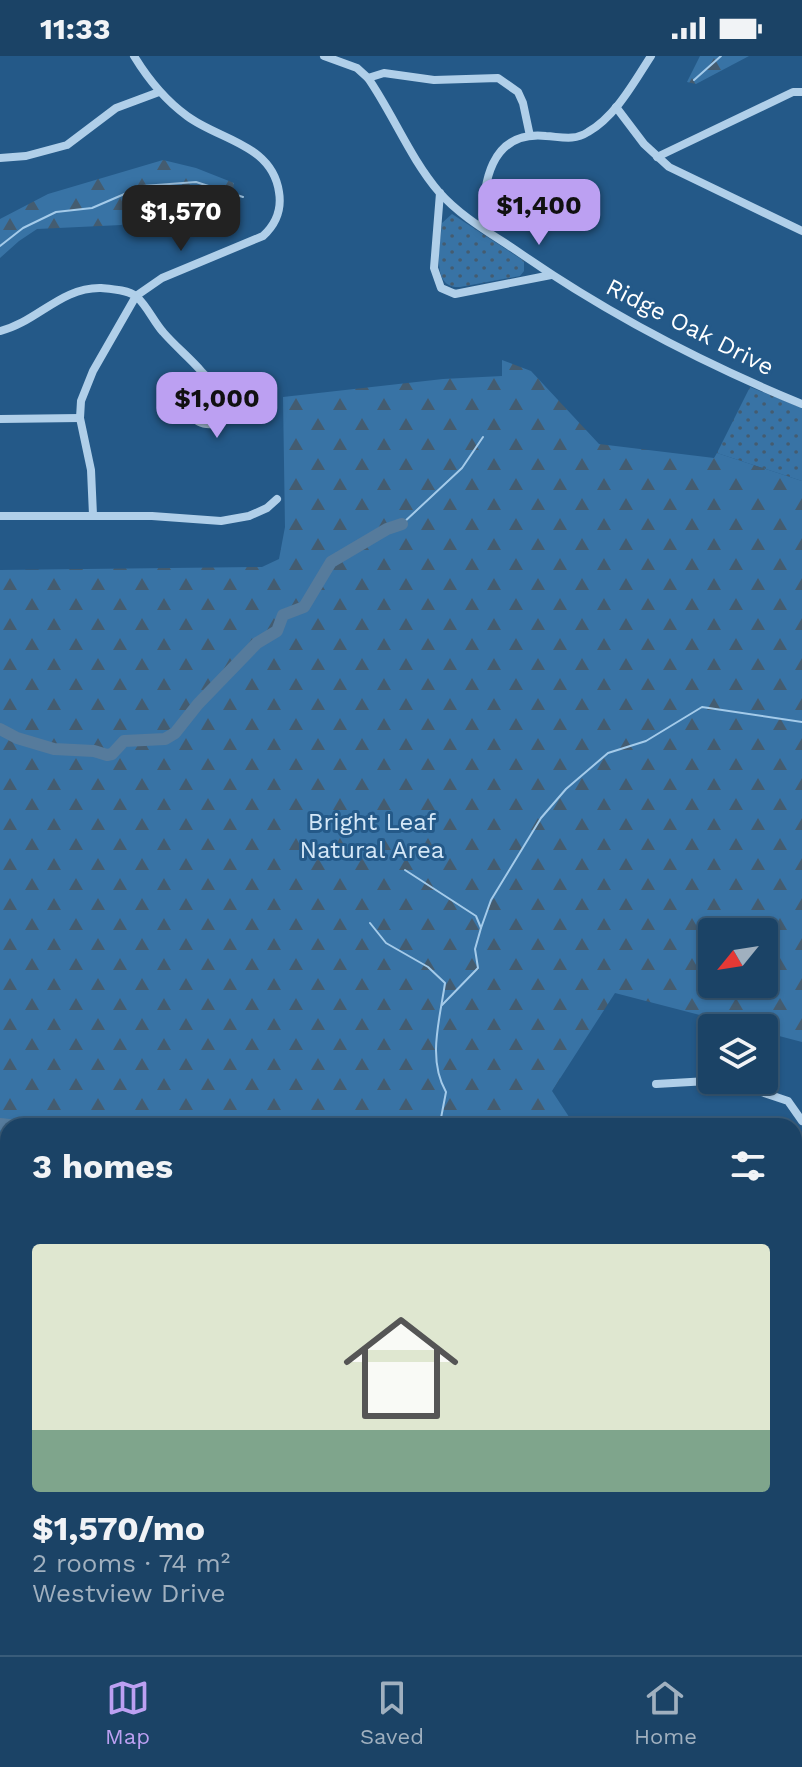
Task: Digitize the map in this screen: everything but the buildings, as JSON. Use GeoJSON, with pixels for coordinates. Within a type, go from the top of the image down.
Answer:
{"type":"FeatureCollection","features":[{"type":"Feature","properties":{"kind":"street"},"geometry":{"type":"LineString","coordinates":[[93,515],[91,470],[80,418],[86,386],[136,296],[162,278],[263,236],[273,226],[280,200],[271,169],[261,157],[249,147],[198,124],[159,92],[134,56]]}},
{"type":"Feature","properties":{"kind":"street"},"geometry":{"type":"LineString","coordinates":[[324,56],[357,68],[368,78],[384,73],[434,80],[498,78],[518,92],[530,136]]}},
{"type":"Feature","properties":{"kind":"street"},"geometry":{"type":"LineString","coordinates":[[482,227],[484,189],[495,159],[515,141],[530,136],[578,137],[600,124],[616,107],[651,56]]}},
{"type":"Feature","properties":{"kind":"street","name":"Ridge Oak Drive"},"geometry":{"type":"LineString","coordinates":[[368,78],[440,193],[482,227],[551,275],[635,326],[759,387],[802,404]]}},
{"type":"Feature","properties":{"kind":"street"},"geometry":{"type":"LineString","coordinates":[[0,158],[26,156],[67,145],[116,108],[159,92]]}},
{"type":"Feature","properties":{"kind":"street"},"geometry":{"type":"LineString","coordinates":[[657,157],[793,92],[802,92]]}},
{"type":"Feature","properties":{"kind":"street"},"geometry":{"type":"LineString","coordinates":[[616,107],[657,157],[681,174],[802,231]]}},
{"type":"Feature","properties":{"kind":"street"},"geometry":{"type":"LineString","coordinates":[[440,193],[434,268],[441,288],[455,294],[551,275]]}},
{"type":"Feature","properties":{"kind":"street"},"geometry":{"type":"LineString","coordinates":[[0,331],[21,323],[72,292],[104,288],[136,296],[161,330],[198,366],[204,376],[221,383],[230,406],[219,423],[209,425],[200,422],[188,405],[189,394],[204,376]]}},
{"type":"Feature","properties":{"kind":"street"},"geometry":{"type":"LineString","coordinates":[[0,419],[80,418]]}},
{"type":"Feature","properties":{"kind":"street"},"geometry":{"type":"LineString","coordinates":[[0,516],[93,515],[233,520],[267,508],[277,499]]}},
{"type":"Feature","properties":{"kind":"street"},"geometry":{"type":"LineString","coordinates":[[656,1084],[698,1082]]}},
{"type":"Feature","properties":{"kind":"street"},"geometry":{"type":"LineString","coordinates":[[767,1094],[788,1101],[800,1118]]}},
{"type":"Feature","properties":{"kind":"green space"},"geometry":{"type":"Polygon","coordinates":[[[700,56],[749,56],[696,84],[687,82],[700,56]]]}},
{"type":"Feature","properties":{"kind":"green space"},"geometry":{"type":"Polygon","coordinates":[[[163,160],[196,168],[234,183],[232,198],[187,205],[121,225],[37,229],[0,258],[0,219],[48,194],[163,160]]]}},
{"type":"Feature","properties":{"kind":"green space"},"geometry":{"type":"Polygon","coordinates":[[[452,214],[524,261],[524,271],[520,276],[460,287],[450,286],[444,281],[439,263],[442,223],[452,214]]]}},
{"type":"Feature","properties":{"kind":"green space","name":"Bright Leaf Natural Area"},"geometry":{"type":"Polygon","coordinates":[[[502,360],[531,371],[599,444],[714,458],[717,453],[802,481],[802,1042],[778,1036],[778,1014],[698,1015],[615,993],[552,1091],[570,1118],[0,1118],[0,570],[262,567],[279,559],[285,527],[283,397],[443,379],[502,376],[502,360]]]}},
{"type":"Feature","properties":{"kind":"green space"},"geometry":{"type":"Polygon","coordinates":[[[750,387],[802,408],[802,481],[717,453],[750,387]]]}},
{"type":"Feature","properties":{"kind":"waterway"},"geometry":{"type":"LineString","coordinates":[[694,80],[721,56]]}},
{"type":"Feature","properties":{"kind":"waterway"},"geometry":{"type":"LineString","coordinates":[[0,246],[23,228],[56,212],[92,208],[143,186],[196,182],[243,197]]}},
{"type":"Feature","properties":{"kind":"waterway"},"geometry":{"type":"LineString","coordinates":[[402,524],[462,468],[483,437]]}},
{"type":"Feature","properties":{"kind":"waterway"},"geometry":{"type":"LineString","coordinates":[[0,729],[17,738],[54,749],[94,751],[107,755],[112,754],[124,741],[165,739],[175,733],[198,704],[257,643],[277,631],[283,615],[304,607],[331,562],[387,529],[402,524]]}},
{"type":"Feature","properties":{"kind":"waterway"},"geometry":{"type":"LineString","coordinates":[[481,928],[491,900],[541,818],[566,789],[608,753],[646,741],[702,707],[802,722]]}},
{"type":"Feature","properties":{"kind":"waterway"},"geometry":{"type":"LineString","coordinates":[[405,870],[476,916],[481,928],[475,949],[478,968],[442,1005]]}},
{"type":"Feature","properties":{"kind":"waterway"},"geometry":{"type":"LineString","coordinates":[[370,923],[386,943],[428,967],[445,983],[436,1053],[440,1079],[446,1092],[441,1118]]}}]}
